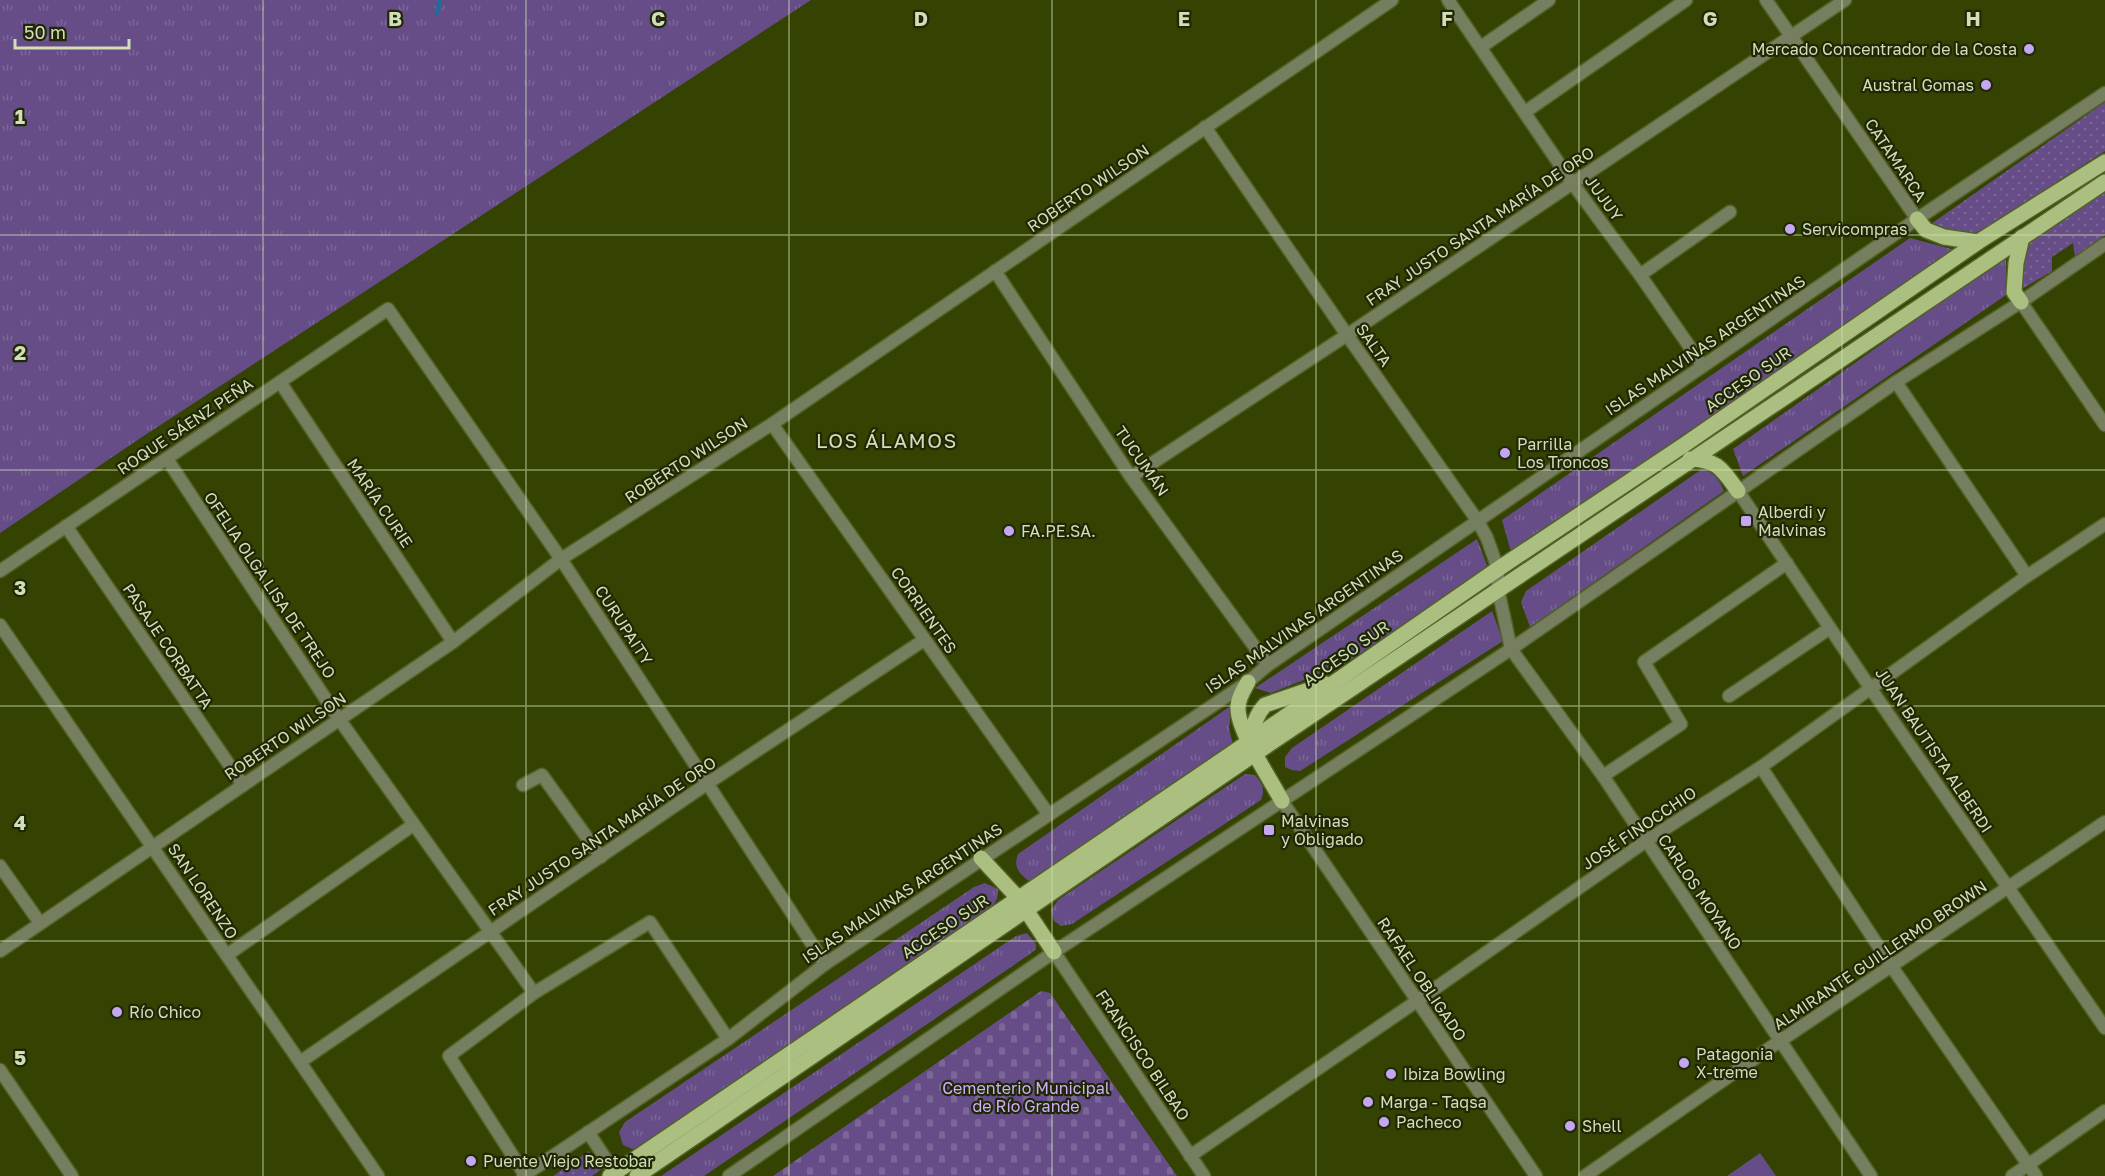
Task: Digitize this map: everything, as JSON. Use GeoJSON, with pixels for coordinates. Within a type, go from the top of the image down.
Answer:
{"type":"FeatureCollection","features":[{"type":"Feature","properties":{"kind":"main road","name":"ACCESO SUR"},"geometry":{"type":"LineString","coordinates":[[1253,747],[1336,682],[1498,569],[1684,445],[1978,242],[2105,162]]}},
{"type":"Feature","properties":{"kind":"main road","name":"ACCESO SUR"},"geometry":{"type":"LineString","coordinates":[[614,1175],[1022,904],[1253,747],[1498,589],[2105,182]]}},
{"type":"Feature","properties":{"kind":"main road"},"geometry":{"type":"LineString","coordinates":[[1917,219],[1926,230],[1944,237],[1978,242]]}},
{"type":"Feature","properties":{"kind":"main road"},"geometry":{"type":"LineString","coordinates":[[2021,303],[2014,292],[2016,263],[2022,237]]}},
{"type":"Feature","properties":{"kind":"main road"},"geometry":{"type":"LineString","coordinates":[[1690,459],[1707,460],[1715,464],[1721,468],[1738,490]]}},
{"type":"Feature","properties":{"kind":"main road"},"geometry":{"type":"LineString","coordinates":[[1248,682],[1241,694],[1238,707],[1241,725],[1282,801]]}},
{"type":"Feature","properties":{"kind":"main road"},"geometry":{"type":"LineString","coordinates":[[1253,747],[1255,721],[1265,705],[1312,687],[1336,682]]}},
{"type":"Feature","properties":{"kind":"main road"},"geometry":{"type":"LineString","coordinates":[[981,858],[1022,904],[1054,952]]}},
{"type":"Feature","properties":{"kind":"main road","name":"ACCESO SUR"},"geometry":{"type":"LineString","coordinates":[[637,1176],[1022,904]]}},
{"type":"Feature","properties":{"kind":"street","name":"ROBERTO WILSON"},"geometry":{"type":"LineString","coordinates":[[0,951],[453,642],[561,559],[772,424],[1392,0]]}},
{"type":"Feature","properties":{"kind":"street","name":"JUJUY"},"geometry":{"type":"LineString","coordinates":[[1448,0],[1573,184],[1703,366]]}},
{"type":"Feature","properties":{"kind":"street"},"geometry":{"type":"LineString","coordinates":[[1481,47],[1548,0]]}},
{"type":"Feature","properties":{"kind":"street"},"geometry":{"type":"LineString","coordinates":[[1525,112],[1686,0]]}},
{"type":"Feature","properties":{"kind":"street","name":"CATAMARCA"},"geometry":{"type":"LineString","coordinates":[[1766,0],[1917,219]]}},
{"type":"Feature","properties":{"kind":"street","name":"FRAY JUSTO SANTA MARÍA DE ORO"},"geometry":{"type":"LineString","coordinates":[[1131,477],[1347,335],[1845,0]]}},
{"type":"Feature","properties":{"kind":"street","name":"ISLAS MALVINAS ARGENTINAS"},"geometry":{"type":"LineString","coordinates":[[524,1175],[728,1039],[825,964],[1248,682],[1268,665],[1478,520],[2105,93]]}},
{"type":"Feature","properties":{"kind":"street","name":"SALTA"},"geometry":{"type":"LineString","coordinates":[[1205,127],[1347,335],[1478,520],[1498,569],[1498,589]]}},
{"type":"Feature","properties":{"kind":"street"},"geometry":{"type":"LineString","coordinates":[[1640,275],[1730,212]]}},
{"type":"Feature","properties":{"kind":"street"},"geometry":{"type":"LineString","coordinates":[[729,1176],[1054,952],[1511,649],[1896,382],[2021,303],[2105,244]]}},
{"type":"Feature","properties":{"kind":"street","name":"TUCUMÁN"},"geometry":{"type":"LineString","coordinates":[[995,271],[1131,477],[1268,665]]}},
{"type":"Feature","properties":{"kind":"street"},"geometry":{"type":"LineString","coordinates":[[2021,303],[2105,425]]}},
{"type":"Feature","properties":{"kind":"street","name":"ROQUE SÁENZ PEÑA"},"geometry":{"type":"LineString","coordinates":[[0,571],[388,309]]}},
{"type":"Feature","properties":{"kind":"street","name":"CURUPAITY"},"geometry":{"type":"LineString","coordinates":[[388,309],[561,559],[825,964]]}},
{"type":"Feature","properties":{"kind":"street","name":"MARÍA CURIE"},"geometry":{"type":"LineString","coordinates":[[280,382],[453,642]]}},
{"type":"Feature","properties":{"kind":"street"},"geometry":{"type":"LineString","coordinates":[[1896,382],[2027,576]]}},
{"type":"Feature","properties":{"kind":"street","name":"CORRIENTES"},"geometry":{"type":"LineString","coordinates":[[772,424],[1049,816]]}},
{"type":"Feature","properties":{"kind":"street","name":"OFELIA OLGA LISA DE TREJO"},"geometry":{"type":"LineString","coordinates":[[166,459],[339,719],[534,993]]}},
{"type":"Feature","properties":{"kind":"street","name":"JUAN BAUTISTA ALBERDI"},"geometry":{"type":"LineString","coordinates":[[1738,490],[1871,689],[2009,888],[2101,1012],[2105,1028]]}},
{"type":"Feature","properties":{"kind":"street","name":"JOSÉ FINOCCHIO"},"geometry":{"type":"LineString","coordinates":[[1190,1156],[1646,841],[1761,767],[2027,576],[2105,524]]}},
{"type":"Feature","properties":{"kind":"street","name":"PASAJE CORBATTA"},"geometry":{"type":"LineString","coordinates":[[66,526],[243,785]]}},
{"type":"Feature","properties":{"kind":"street"},"geometry":{"type":"LineString","coordinates":[[1603,776],[1681,724],[1644,662],[1787,563]]}},
{"type":"Feature","properties":{"kind":"street","name":"CARLOS MOYANO"},"geometry":{"type":"LineString","coordinates":[[1498,589],[1511,649],[1603,776],[1871,1176]]}},
{"type":"Feature","properties":{"kind":"street","name":"SAN LORENZO"},"geometry":{"type":"LineString","coordinates":[[0,625],[378,1176]]}},
{"type":"Feature","properties":{"kind":"street"},"geometry":{"type":"LineString","coordinates":[[1730,696],[1830,628]]}},
{"type":"Feature","properties":{"kind":"street","name":"FRAY JUSTO SANTA MARÍA DE ORO"},"geometry":{"type":"LineString","coordinates":[[300,1062],[708,783],[924,640]]}},
{"type":"Feature","properties":{"kind":"street"},"geometry":{"type":"LineString","coordinates":[[1761,767],[1892,967],[2036,1176]]}},
{"type":"Feature","properties":{"kind":"street"},"geometry":{"type":"LineString","coordinates":[[523,785],[542,775],[601,857]]}},
{"type":"Feature","properties":{"kind":"street","name":"RAFAEL OBLIGADO"},"geometry":{"type":"LineString","coordinates":[[1282,801],[1536,1176]]}},
{"type":"Feature","properties":{"kind":"street","name":"ALMIRANTE GUILLERMO BROWN"},"geometry":{"type":"LineString","coordinates":[[1585,1176],[1780,1041],[2105,822]]}},
{"type":"Feature","properties":{"kind":"street"},"geometry":{"type":"LineString","coordinates":[[227,955],[413,825]]}},
{"type":"Feature","properties":{"kind":"street"},"geometry":{"type":"LineString","coordinates":[[0,866],[40,923]]}},
{"type":"Feature","properties":{"kind":"street"},"geometry":{"type":"LineString","coordinates":[[524,1175],[449,1056],[534,993],[650,922],[728,1039]]}},
{"type":"Feature","properties":{"kind":"street","name":"FRANCISCO BILBAO"},"geometry":{"type":"LineString","coordinates":[[1054,952],[1204,1176]]}},
{"type":"Feature","properties":{"kind":"street"},"geometry":{"type":"LineString","coordinates":[[0,1070],[72,1176]]}},
{"type":"Feature","properties":{"kind":"street"},"geometry":{"type":"LineString","coordinates":[[2012,1176],[2105,1111]]}},
{"type":"Feature","properties":{"kind":"street"},"geometry":{"type":"LineString","coordinates":[[588,1131],[614,1175]]}},
{"type":"Feature","properties":{"kind":"green space"},"geometry":{"type":"Polygon","coordinates":[[[0,0],[811,0],[139,439],[0,533],[0,0]]]}},
{"type":"Feature","properties":{"kind":"green space"},"geometry":{"type":"Polygon","coordinates":[[[2105,102],[2105,151],[1974,235],[1960,238],[1931,224],[2105,102]]]}},
{"type":"Feature","properties":{"kind":"green space"},"geometry":{"type":"Polygon","coordinates":[[[2105,193],[2105,235],[2075,257],[2073,243],[2052,257],[2052,271],[2022,289],[2024,259],[2029,242],[2052,224],[2105,193]]]}},
{"type":"Feature","properties":{"kind":"green space"},"geometry":{"type":"Polygon","coordinates":[[[1910,238],[1955,250],[1511,552],[1502,520],[1910,238]]]}},
{"type":"Feature","properties":{"kind":"green space"},"geometry":{"type":"Polygon","coordinates":[[[2006,256],[2006,295],[1743,476],[1733,449],[2006,256]]]}},
{"type":"Feature","properties":{"kind":"green space"},"geometry":{"type":"Polygon","coordinates":[[[1702,469],[1716,477],[1724,491],[1530,627],[1521,602],[1526,591],[1702,469]]]}},
{"type":"Feature","properties":{"kind":"green space"},"geometry":{"type":"Polygon","coordinates":[[[1477,539],[1488,568],[1344,664],[1271,693],[1255,688],[1477,539]]]}},
{"type":"Feature","properties":{"kind":"green space"},"geometry":{"type":"Polygon","coordinates":[[[1492,611],[1503,641],[1300,771],[1285,767],[1285,757],[1292,748],[1492,611]]]}},
{"type":"Feature","properties":{"kind":"green space"},"geometry":{"type":"Polygon","coordinates":[[[1232,705],[1229,728],[1233,745],[1030,882],[1020,873],[1016,863],[1018,854],[1232,705]]]}},
{"type":"Feature","properties":{"kind":"green space"},"geometry":{"type":"Polygon","coordinates":[[[1245,774],[1255,775],[1260,781],[1263,790],[1261,800],[1072,924],[1061,926],[1054,921],[1051,910],[1058,900],[1245,774]]]}},
{"type":"Feature","properties":{"kind":"green space"},"geometry":{"type":"Polygon","coordinates":[[[985,883],[998,889],[997,899],[991,908],[640,1148],[632,1149],[623,1145],[619,1132],[625,1122],[974,887],[985,883]]]}},
{"type":"Feature","properties":{"kind":"green space"},"geometry":{"type":"Polygon","coordinates":[[[1027,933],[1036,944],[1036,949],[1030,954],[704,1176],[661,1176],[1016,936],[1027,933]]]}},
{"type":"Feature","properties":{"kind":"green space","name":"Cementerio Municipal de Río Grande"},"geometry":{"type":"Polygon","coordinates":[[[1041,991],[1050,993],[1177,1176],[773,1176],[1041,991]]]}},
{"type":"Feature","properties":{"kind":"green space"},"geometry":{"type":"Polygon","coordinates":[[[589,1151],[603,1168],[592,1176],[553,1176],[589,1151]]]}},
{"type":"Feature","properties":{"kind":"green space"},"geometry":{"type":"Polygon","coordinates":[[[1760,1153],[1776,1176],[1727,1176],[1760,1153]]]}},
{"type":"Feature","properties":{"kind":"waterway"},"geometry":{"type":"LineString","coordinates":[[437,13],[440,0]]}},
{"type":"Feature","properties":{"kind":"place","name":"Mercado Concentrador de la Costa"},"geometry":{"type":"Point","coordinates":[2029,49]}},
{"type":"Feature","properties":{"kind":"place","name":"Austral Gomas"},"geometry":{"type":"Point","coordinates":[1986,85]}},
{"type":"Feature","properties":{"kind":"place","name":"Servicompras"},"geometry":{"type":"Point","coordinates":[1790,229]}},
{"type":"Feature","properties":{"kind":"place","name":"Parrilla Los Troncos"},"geometry":{"type":"Point","coordinates":[1505,453]}},
{"type":"Feature","properties":{"kind":"place","name":"Alberdi y Malvinas"},"geometry":{"type":"Point","coordinates":[1746,521]}},
{"type":"Feature","properties":{"kind":"place","name":"FA.PE.SA."},"geometry":{"type":"Point","coordinates":[1009,531]}},
{"type":"Feature","properties":{"kind":"place","name":"Malvinas y Obligado"},"geometry":{"type":"Point","coordinates":[1269,830]}},
{"type":"Feature","properties":{"kind":"place","name":"Río Chico"},"geometry":{"type":"Point","coordinates":[117,1012]}},
{"type":"Feature","properties":{"kind":"place","name":"Patagonia X-treme"},"geometry":{"type":"Point","coordinates":[1684,1063]}},
{"type":"Feature","properties":{"kind":"place","name":"Ibiza Bowling"},"geometry":{"type":"Point","coordinates":[1391,1074]}},
{"type":"Feature","properties":{"kind":"place","name":"Marga - Taqsa"},"geometry":{"type":"Point","coordinates":[1368,1102]}},
{"type":"Feature","properties":{"kind":"place","name":"Pacheco"},"geometry":{"type":"Point","coordinates":[1384,1122]}},
{"type":"Feature","properties":{"kind":"place","name":"Shell"},"geometry":{"type":"Point","coordinates":[1570,1126]}},
{"type":"Feature","properties":{"kind":"place","name":"Puente Viejo Restobar"},"geometry":{"type":"Point","coordinates":[471,1161]}},
{"type":"Feature","properties":{"kind":"district","name":"LOS ÁLAMOS"},"geometry":{"type":"Point","coordinates":[887,440]}}]}
